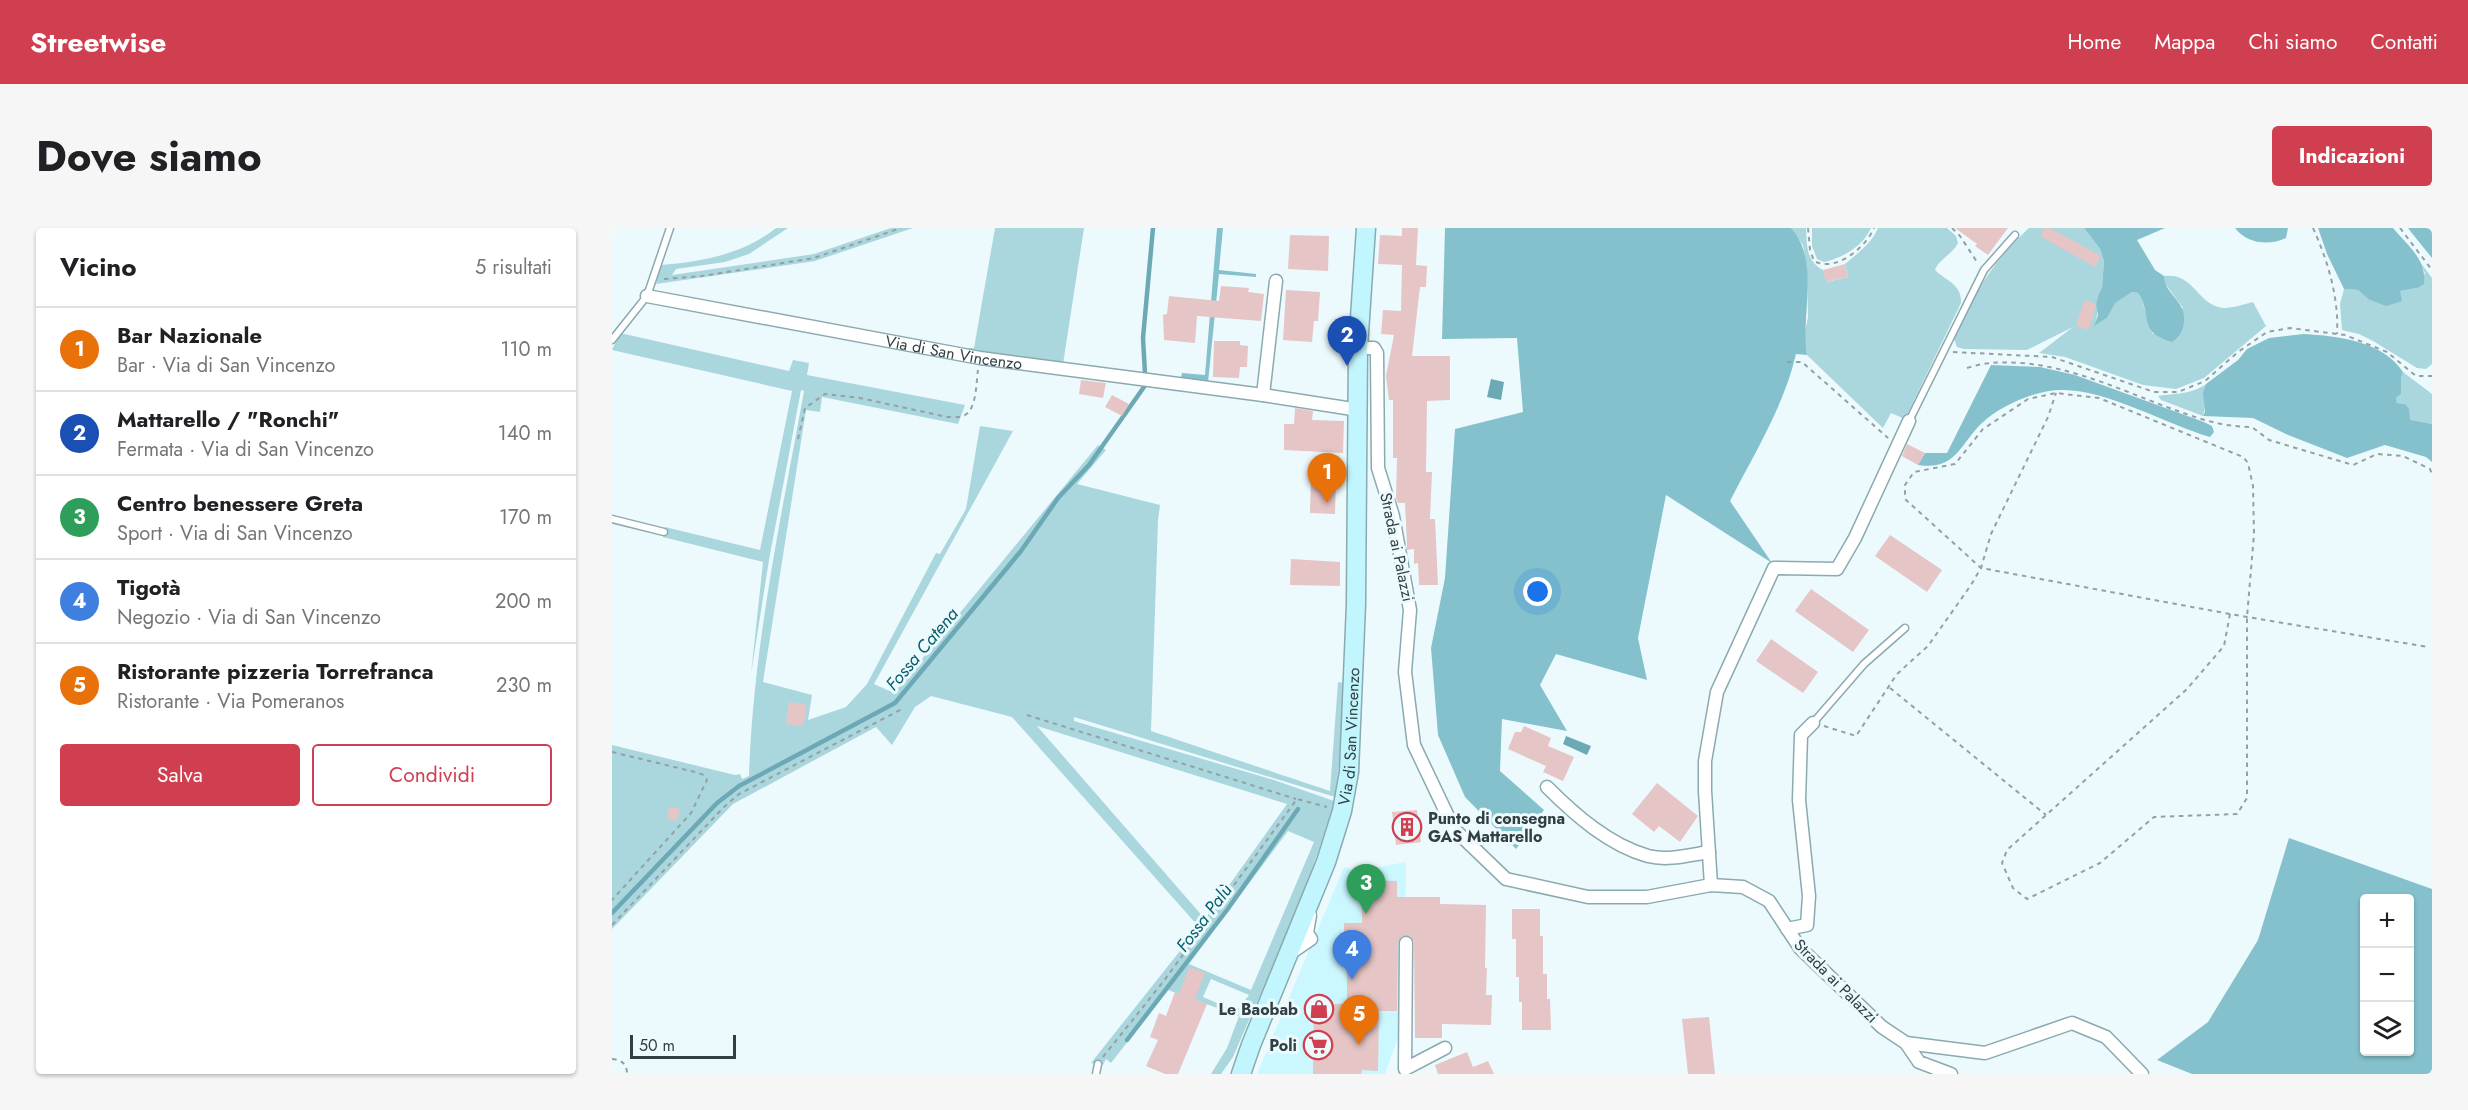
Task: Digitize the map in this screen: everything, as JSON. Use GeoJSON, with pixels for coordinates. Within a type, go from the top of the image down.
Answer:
{"type":"FeatureCollection","features":[{"type":"Feature","properties":{"kind":"main road","name":"Via di San Vincenzo"},"geometry":{"type":"LineString","coordinates":[[1241,1074],[1326,862],[1342,811],[1349,772],[1356,604],[1358,348],[1366,228]]}},
{"type":"Feature","properties":{"kind":"main road","name":"Via di San Vincenzo"},"geometry":{"type":"LineString","coordinates":[[1230,1074],[1251,1045]]}},
{"type":"Feature","properties":{"kind":"street"},"geometry":{"type":"LineString","coordinates":[[1263,395],[1276,281]]}},
{"type":"Feature","properties":{"kind":"street","name":"Via di San Vincenzo"},"geometry":{"type":"LineString","coordinates":[[647,296],[980,358],[1263,395],[1359,410]]}},
{"type":"Feature","properties":{"kind":"street","name":"Strada ai Palazzi"},"geometry":{"type":"LineString","coordinates":[[1358,348],[1377,350],[1378,468],[1393,516],[1410,610],[1405,672],[1414,745],[1455,829],[1506,879],[1588,897],[1647,897],[1712,885],[1743,887],[1769,901],[1800,948],[1882,1027],[1906,1043],[1919,1062],[1951,1074]]}},
{"type":"Feature","properties":{"kind":"street"},"geometry":{"type":"LineString","coordinates":[[1358,371],[1377,372]]}},
{"type":"Feature","properties":{"kind":"street"},"geometry":{"type":"LineString","coordinates":[[1712,885],[1705,761],[1717,692],[1774,568],[1837,569],[1909,421]]}},
{"type":"Feature","properties":{"kind":"street"},"geometry":{"type":"LineString","coordinates":[[1787,929],[1807,925],[1809,896],[1799,800],[1801,735],[1813,723]]}},
{"type":"Feature","properties":{"kind":"street"},"geometry":{"type":"LineString","coordinates":[[1547,787],[1587,823],[1628,848],[1649,856],[1673,858],[1709,852]]}},
{"type":"Feature","properties":{"kind":"street"},"geometry":{"type":"LineString","coordinates":[[1406,943],[1407,1072]]}},
{"type":"Feature","properties":{"kind":"street","name":"Strada ai Palazzi"},"geometry":{"type":"LineString","coordinates":[[1906,1043],[1985,1053],[2072,1023],[2106,1037],[2142,1074]]}},
{"type":"Feature","properties":{"kind":"street"},"geometry":{"type":"LineString","coordinates":[[1407,1072],[1445,1048]]}},
{"type":"Feature","properties":{"kind":"lane"},"geometry":{"type":"LineString","coordinates":[[612,340],[647,296],[670,228]]}},
{"type":"Feature","properties":{"kind":"lane"},"geometry":{"type":"LineString","coordinates":[[1909,421],[1941,351],[1983,271],[2015,235]]}},
{"type":"Feature","properties":{"kind":"lane"},"geometry":{"type":"LineString","coordinates":[[612,519],[664,532]]}},
{"type":"Feature","properties":{"kind":"lane"},"geometry":{"type":"LineString","coordinates":[[1813,723],[1864,664],[1905,628]]}},
{"type":"Feature","properties":{"kind":"lane"},"geometry":{"type":"LineString","coordinates":[[1096,1074],[1098,1064]]}},
{"type":"Feature","properties":{"kind":"path"},"geometry":{"type":"LineString","coordinates":[[652,282],[814,258],[901,228]]}},
{"type":"Feature","properties":{"kind":"path"},"geometry":{"type":"LineString","coordinates":[[1808,228],[1811,256],[1814,261],[1825,264],[1836,262],[1854,253],[1871,236],[1874,228]]}},
{"type":"Feature","properties":{"kind":"path"},"geometry":{"type":"LineString","coordinates":[[1952,228],[1960,236],[1983,271]]}},
{"type":"Feature","properties":{"kind":"path"},"geometry":{"type":"LineString","coordinates":[[2313,228],[2320,242],[2335,294],[2338,317],[2337,334]]}},
{"type":"Feature","properties":{"kind":"path"},"geometry":{"type":"LineString","coordinates":[[2400,228],[2432,270]]}},
{"type":"Feature","properties":{"kind":"path"},"geometry":{"type":"LineString","coordinates":[[1941,351],[2052,357],[2154,392],[2178,392],[2205,381],[2238,352],[2266,332],[2290,327],[2337,334],[2387,352],[2416,376],[2432,377]]}},
{"type":"Feature","properties":{"kind":"path"},"geometry":{"type":"LineString","coordinates":[[798,439],[806,408],[825,394],[860,398],[947,417],[962,417],[969,412],[972,405],[980,358]]}},
{"type":"Feature","properties":{"kind":"path"},"geometry":{"type":"LineString","coordinates":[[1787,362],[1802,362],[1897,445]]}},
{"type":"Feature","properties":{"kind":"path"},"geometry":{"type":"LineString","coordinates":[[1967,368],[1982,363],[1997,362],[2053,367],[2207,422],[2231,427],[2252,427],[2269,440],[2353,465],[2377,454],[2403,456],[2430,469],[2432,474]]}},
{"type":"Feature","properties":{"kind":"path"},"geometry":{"type":"LineString","coordinates":[[1813,723],[1856,736],[1897,674],[1928,646],[1951,617],[1981,568],[1990,534],[2048,417],[2056,393]]}},
{"type":"Feature","properties":{"kind":"path"},"geometry":{"type":"LineString","coordinates":[[2230,614],[2224,646],[2187,689],[2007,850],[2002,862],[2013,888],[2027,899],[2100,863],[2154,817],[2237,814],[2247,798],[2247,617],[2254,534],[2253,486],[2248,463],[2243,457],[2099,398],[2056,393],[2028,399],[1983,429],[1955,464],[1914,472],[1905,485],[1905,499],[1981,568],[2230,614],[2247,617],[2428,647]]}},
{"type":"Feature","properties":{"kind":"path"},"geometry":{"type":"LineString","coordinates":[[1889,687],[2046,815]]}},
{"type":"Feature","properties":{"kind":"path"},"geometry":{"type":"LineString","coordinates":[[612,925],[739,794],[902,709]]}},
{"type":"Feature","properties":{"kind":"path"},"geometry":{"type":"LineString","coordinates":[[1027,715],[1342,811]]}},
{"type":"Feature","properties":{"kind":"path"},"geometry":{"type":"LineString","coordinates":[[612,752],[704,774],[707,780],[691,813],[612,900]]}},
{"type":"Feature","properties":{"kind":"path"},"geometry":{"type":"LineString","coordinates":[[1098,1064],[1163,982],[1297,799]]}},
{"type":"Feature","properties":{"kind":"path"},"geometry":{"type":"LineString","coordinates":[[612,1059],[622,1062],[627,1067],[627,1074]]}},
{"type":"Feature","properties":{"kind":"shaded area"},"geometry":{"type":"Polygon","coordinates":[[[776,228],[788,228],[749,254],[725,262],[676,269],[672,275],[814,254],[891,228],[913,228],[815,261],[656,284],[661,265],[691,262],[722,255],[764,237],[776,228]]]}},
{"type":"Feature","properties":{"kind":"shaded area"},"geometry":{"type":"Polygon","coordinates":[[[995,228],[1084,228],[1063,364],[944,348],[974,348],[995,228]]]}},
{"type":"Feature","properties":{"kind":"shaded area"},"geometry":{"type":"Polygon","coordinates":[[[1217,228],[1223,228],[1219,270],[1256,274],[1256,277],[1219,274],[1208,382],[1181,378],[1182,373],[1205,375],[1217,228]]]}},
{"type":"Feature","properties":{"kind":"shaded area"},"geometry":{"type":"Polygon","coordinates":[[[1445,228],[1791,228],[1800,241],[1807,272],[1807,355],[1796,354],[1776,411],[1730,501],[1772,563],[1666,495],[1638,638],[1647,680],[1556,654],[1540,685],[1567,731],[1502,719],[1500,771],[1544,810],[1516,849],[1465,797],[1438,735],[1431,648],[1445,578],[1455,429],[1523,412],[1517,338],[1442,339],[1445,228]]]}},
{"type":"Feature","properties":{"kind":"shaded area"},"geometry":{"type":"Polygon","coordinates":[[[1791,228],[1806,228],[1810,258],[1823,270],[1827,282],[1848,277],[1845,264],[1868,243],[1878,228],[1947,228],[1956,236],[1958,243],[1956,247],[1935,270],[1956,287],[1961,303],[1905,419],[1891,413],[1883,428],[1807,355],[1804,337],[1808,317],[1807,268],[1803,245],[1791,228]]]}},
{"type":"Feature","properties":{"kind":"shaded area"},"geometry":{"type":"Polygon","coordinates":[[[1812,228],[1871,228],[1858,246],[1838,258],[1824,262],[1817,259],[1812,246],[1812,228]]]}},
{"type":"Feature","properties":{"kind":"shaded area"},"geometry":{"type":"Polygon","coordinates":[[[2029,228],[2084,228],[2100,249],[2104,261],[2102,288],[2096,304],[2098,310],[2095,325],[2107,318],[2114,303],[2132,292],[2138,293],[2141,298],[2153,334],[2183,308],[2164,282],[2164,276],[2174,276],[2183,279],[2215,306],[2228,308],[2253,302],[2266,326],[2204,378],[2176,389],[2143,385],[2065,357],[2039,353],[2073,327],[2027,350],[1957,347],[1954,339],[1960,323],[1985,279],[2005,253],[2029,228]]]}},
{"type":"Feature","properties":{"kind":"shaded area"},"geometry":{"type":"Polygon","coordinates":[[[2084,228],[2165,228],[2137,240],[2155,270],[2164,276],[2165,283],[2183,311],[2183,327],[2179,336],[2172,342],[2161,338],[2150,328],[2143,302],[2138,293],[2132,292],[2115,303],[2107,318],[2094,326],[2098,315],[2096,304],[2102,288],[2104,261],[2100,249],[2084,228]]]}},
{"type":"Feature","properties":{"kind":"shaded area"},"geometry":{"type":"Polygon","coordinates":[[[2235,228],[2288,228],[2286,238],[2266,243],[2252,240],[2235,228]]]}},
{"type":"Feature","properties":{"kind":"shaded area"},"geometry":{"type":"Polygon","coordinates":[[[2318,228],[2393,228],[2419,260],[2424,275],[2424,284],[2417,288],[2400,291],[2402,301],[2386,306],[2368,299],[2358,290],[2344,289],[2327,254],[2318,228]]]}},
{"type":"Feature","properties":{"kind":"shaded area"},"geometry":{"type":"Polygon","coordinates":[[[2408,228],[2432,228],[2432,258],[2411,232],[2408,228]]]}},
{"type":"Feature","properties":{"kind":"shaded area"},"geometry":{"type":"Polygon","coordinates":[[[2420,262],[2432,278],[2432,364],[2426,369],[2417,368],[2359,334],[2342,330],[2340,304],[2344,289],[2358,290],[2368,299],[2401,301],[2399,291],[2417,288],[2425,273],[2420,262]]]}},
{"type":"Feature","properties":{"kind":"shaded area"},"geometry":{"type":"Polygon","coordinates":[[[620,333],[789,371],[793,360],[809,363],[807,375],[965,405],[958,424],[822,397],[820,412],[806,410],[763,682],[812,695],[808,720],[846,707],[867,684],[936,553],[940,554],[966,509],[980,426],[1013,431],[874,684],[894,693],[1098,445],[1106,450],[1077,484],[1160,505],[1151,731],[1330,791],[1338,682],[1343,683],[1341,750],[1335,797],[1074,717],[1074,721],[1274,780],[1334,801],[1313,866],[1288,930],[1233,1057],[1221,1074],[1211,1074],[1227,1048],[1239,1016],[1168,990],[1111,1063],[1106,1059],[1103,1065],[1091,1063],[1199,927],[1012,717],[931,696],[915,707],[892,745],[876,727],[733,804],[612,929],[612,745],[735,775],[740,774],[742,779],[749,776],[762,631],[804,391],[801,390],[769,560],[751,674],[763,562],[663,537],[665,527],[760,550],[792,391],[612,350],[620,333]],[[1037,726],[1205,919],[1287,804],[1037,726]],[[1288,831],[1189,964],[1251,990],[1314,842],[1288,831]],[[1211,979],[1203,997],[1224,1006],[1239,1008],[1249,995],[1211,979]]]}},
{"type":"Feature","properties":{"kind":"shaded area"},"geometry":{"type":"Polygon","coordinates":[[[2304,334],[2331,336],[2359,342],[2384,353],[2394,362],[2403,372],[2401,394],[2396,398],[2397,403],[2405,404],[2409,409],[2410,420],[2432,424],[2432,462],[2426,457],[2385,445],[2347,458],[2288,435],[2253,418],[2203,416],[2205,412],[2203,393],[2206,384],[2238,360],[2247,349],[2269,338],[2304,334]]]}},
{"type":"Feature","properties":{"kind":"shaded area"},"geometry":{"type":"Polygon","coordinates":[[[1991,365],[2040,367],[2075,375],[2204,422],[2212,426],[2214,432],[2210,437],[2097,395],[2079,391],[2052,391],[2019,400],[1990,416],[1949,460],[1931,466],[1918,465],[1925,453],[1947,453],[1991,365]]]}},
{"type":"Feature","properties":{"kind":"shaded area"},"geometry":{"type":"Polygon","coordinates":[[[2403,372],[2432,394],[2432,424],[2409,421],[2405,404],[2397,403],[2396,398],[2401,394],[2403,372]]]}},
{"type":"Feature","properties":{"kind":"shaded area"},"geometry":{"type":"Polygon","coordinates":[[[1491,379],[1504,382],[1501,400],[1487,397],[1491,379]]]}},
{"type":"Feature","properties":{"kind":"shaded area"},"geometry":{"type":"Polygon","coordinates":[[[2206,384],[2203,416],[2161,400],[2158,396],[2189,392],[2206,384]]]}},
{"type":"Feature","properties":{"kind":"shaded area"},"geometry":{"type":"Polygon","coordinates":[[[1566,736],[1591,746],[1587,755],[1563,744],[1566,736]]]}},
{"type":"Feature","properties":{"kind":"shaded area"},"geometry":{"type":"Polygon","coordinates":[[[2289,838],[2432,889],[2432,1074],[2192,1074],[2157,1060],[2208,1022],[2258,940],[2289,838]]]}},
{"type":"Feature","properties":{"kind":"shaded area"},"geometry":{"type":"Polygon","coordinates":[[[1406,862],[1405,934],[1401,940],[1398,1038],[1385,1074],[1257,1074],[1344,867],[1358,871],[1406,862]]]}},
{"type":"Feature","properties":{"kind":"building"},"geometry":{"type":"Polygon","coordinates":[[[1402,228],[1418,228],[1416,265],[1427,266],[1426,287],[1420,287],[1412,356],[1450,356],[1450,400],[1427,401],[1426,472],[1432,472],[1430,519],[1435,519],[1438,585],[1419,585],[1418,563],[1414,564],[1414,549],[1407,550],[1405,503],[1398,503],[1396,498],[1397,458],[1393,458],[1393,400],[1389,400],[1386,376],[1394,335],[1381,334],[1383,310],[1401,311],[1402,265],[1378,264],[1380,235],[1402,236],[1402,228]]]}},
{"type":"Feature","properties":{"kind":"building"},"geometry":{"type":"Polygon","coordinates":[[[1955,228],[2008,228],[1988,255],[1955,228]]]}},
{"type":"Feature","properties":{"kind":"building"},"geometry":{"type":"Polygon","coordinates":[[[2045,228],[2050,228],[2101,256],[2095,267],[2040,236],[2045,228]]]}},
{"type":"Feature","properties":{"kind":"building"},"geometry":{"type":"Polygon","coordinates":[[[1290,235],[1329,236],[1328,271],[1288,269],[1290,235]]]}},
{"type":"Feature","properties":{"kind":"building"},"geometry":{"type":"Polygon","coordinates":[[[1845,264],[1848,277],[1826,282],[1823,270],[1845,264]]]}},
{"type":"Feature","properties":{"kind":"building"},"geometry":{"type":"Polygon","coordinates":[[[1221,286],[1249,288],[1248,292],[1264,294],[1261,321],[1197,316],[1195,343],[1164,340],[1163,315],[1167,314],[1169,296],[1219,301],[1221,286]]]}},
{"type":"Feature","properties":{"kind":"building"},"geometry":{"type":"Polygon","coordinates":[[[1286,290],[1320,292],[1318,321],[1314,321],[1312,342],[1283,340],[1286,290]]]}},
{"type":"Feature","properties":{"kind":"building"},"geometry":{"type":"Polygon","coordinates":[[[2084,300],[2096,304],[2089,330],[2076,326],[2084,300]]]}},
{"type":"Feature","properties":{"kind":"building"},"geometry":{"type":"Polygon","coordinates":[[[1214,341],[1240,341],[1240,345],[1248,346],[1247,367],[1240,367],[1239,378],[1213,377],[1214,341]]]}},
{"type":"Feature","properties":{"kind":"building"},"geometry":{"type":"Polygon","coordinates":[[[1081,380],[1106,383],[1103,398],[1079,394],[1081,380]]]}},
{"type":"Feature","properties":{"kind":"building"},"geometry":{"type":"Polygon","coordinates":[[[1112,395],[1129,404],[1122,416],[1105,407],[1112,395]]]}},
{"type":"Feature","properties":{"kind":"building"},"geometry":{"type":"Polygon","coordinates":[[[1295,408],[1313,411],[1312,420],[1344,421],[1343,453],[1284,450],[1284,424],[1294,424],[1295,408]]]}},
{"type":"Feature","properties":{"kind":"building"},"geometry":{"type":"Polygon","coordinates":[[[1907,444],[1925,453],[1918,465],[1902,456],[1907,444]]]}},
{"type":"Feature","properties":{"kind":"building"},"geometry":{"type":"Polygon","coordinates":[[[1311,477],[1336,478],[1335,514],[1310,513],[1311,477]]]}},
{"type":"Feature","properties":{"kind":"building"},"geometry":{"type":"Polygon","coordinates":[[[1890,535],[1942,570],[1927,592],[1875,556],[1890,535]]]}},
{"type":"Feature","properties":{"kind":"building"},"geometry":{"type":"Polygon","coordinates":[[[1291,559],[1340,562],[1340,586],[1290,585],[1291,559]]]}},
{"type":"Feature","properties":{"kind":"building"},"geometry":{"type":"Polygon","coordinates":[[[1811,589],[1869,630],[1853,652],[1795,611],[1811,589]]]}},
{"type":"Feature","properties":{"kind":"building"},"geometry":{"type":"Polygon","coordinates":[[[1771,639],[1818,672],[1803,693],[1756,661],[1771,639]]]}},
{"type":"Feature","properties":{"kind":"building"},"geometry":{"type":"Polygon","coordinates":[[[789,702],[807,705],[803,726],[786,724],[789,702]]]}},
{"type":"Feature","properties":{"kind":"building"},"geometry":{"type":"Polygon","coordinates":[[[1524,726],[1551,738],[1548,746],[1574,757],[1563,781],[1543,772],[1546,766],[1508,749],[1515,732],[1521,732],[1524,726]]]}},
{"type":"Feature","properties":{"kind":"building"},"geometry":{"type":"Polygon","coordinates":[[[1657,783],[1698,816],[1680,842],[1659,826],[1654,832],[1632,814],[1657,783]]]}},
{"type":"Feature","properties":{"kind":"building"},"geometry":{"type":"Polygon","coordinates":[[[669,807],[680,809],[677,821],[667,819],[669,807]]]}},
{"type":"Feature","properties":{"kind":"building","name":"Punto di consegna GAS Mattarello"},"geometry":{"type":"Polygon","coordinates":[[[1417,810],[1421,842],[1396,845],[1392,812],[1417,810]]]}},
{"type":"Feature","properties":{"kind":"building"},"geometry":{"type":"Polygon","coordinates":[[[1362,880],[1397,881],[1397,897],[1440,897],[1440,904],[1486,905],[1486,995],[1492,995],[1491,1025],[1442,1024],[1442,1038],[1415,1038],[1414,942],[1410,936],[1402,936],[1398,943],[1397,1011],[1379,1011],[1378,1071],[1362,1070],[1361,1074],[1313,1074],[1314,1004],[1347,1004],[1347,955],[1337,955],[1338,939],[1344,939],[1344,923],[1362,923],[1362,880]]]}},
{"type":"Feature","properties":{"kind":"building"},"geometry":{"type":"Polygon","coordinates":[[[1512,909],[1540,909],[1543,974],[1547,974],[1551,1030],[1522,1030],[1522,1002],[1519,1002],[1519,977],[1516,977],[1516,939],[1512,939],[1512,909]]]}},
{"type":"Feature","properties":{"kind":"building"},"geometry":{"type":"Polygon","coordinates":[[[1189,967],[1205,973],[1195,999],[1207,1004],[1178,1074],[1165,1074],[1146,1066],[1158,1040],[1150,1037],[1159,1013],[1166,1016],[1175,992],[1179,994],[1189,967]]]}},
{"type":"Feature","properties":{"kind":"building"},"geometry":{"type":"Polygon","coordinates":[[[1709,1017],[1715,1074],[1688,1074],[1682,1019],[1709,1017]]]}},
{"type":"Feature","properties":{"kind":"building"},"geometry":{"type":"Polygon","coordinates":[[[1467,1052],[1473,1067],[1488,1061],[1494,1074],[1438,1074],[1435,1065],[1467,1052]]]}},
{"type":"Feature","properties":{"kind":"waterway","name":"Fossa Catena"},"geometry":{"type":"LineString","coordinates":[[1145,374],[1143,338],[1153,228]]}},
{"type":"Feature","properties":{"kind":"waterway","name":"Fossa Catena"},"geometry":{"type":"LineString","coordinates":[[612,913],[717,803],[739,786],[895,703],[1021,551],[1058,498],[1089,465],[1144,387]]}},
{"type":"Feature","properties":{"kind":"waterway","name":"Fossa Palù"},"geometry":{"type":"LineString","coordinates":[[1127,1040],[1227,910],[1298,809]]}},
{"type":"Feature","properties":{"kind":"place","name":"Mattarello / \"Ronchi\""},"geometry":{"type":"Point","coordinates":[1347,366]}},
{"type":"Feature","properties":{"kind":"place","name":"Bar Nazionale"},"geometry":{"type":"Point","coordinates":[1327,503]}},
{"type":"Feature","properties":{"kind":"place","name":"Punto di consegna GAS Mattarello"},"geometry":{"type":"Point","coordinates":[1407,827]}},
{"type":"Feature","properties":{"kind":"place","name":"Centro benessere Greta"},"geometry":{"type":"Point","coordinates":[1366,914]}},
{"type":"Feature","properties":{"kind":"place","name":"Tigotà"},"geometry":{"type":"Point","coordinates":[1352,980]}},
{"type":"Feature","properties":{"kind":"place","name":"Le Baobab"},"geometry":{"type":"Point","coordinates":[1319,1009]}},
{"type":"Feature","properties":{"kind":"place","name":"Poli"},"geometry":{"type":"Point","coordinates":[1318,1045]}},
{"type":"Feature","properties":{"kind":"place","name":"Ristorante pizzeria Torrefranca"},"geometry":{"type":"Point","coordinates":[1359,1045]}}]}
